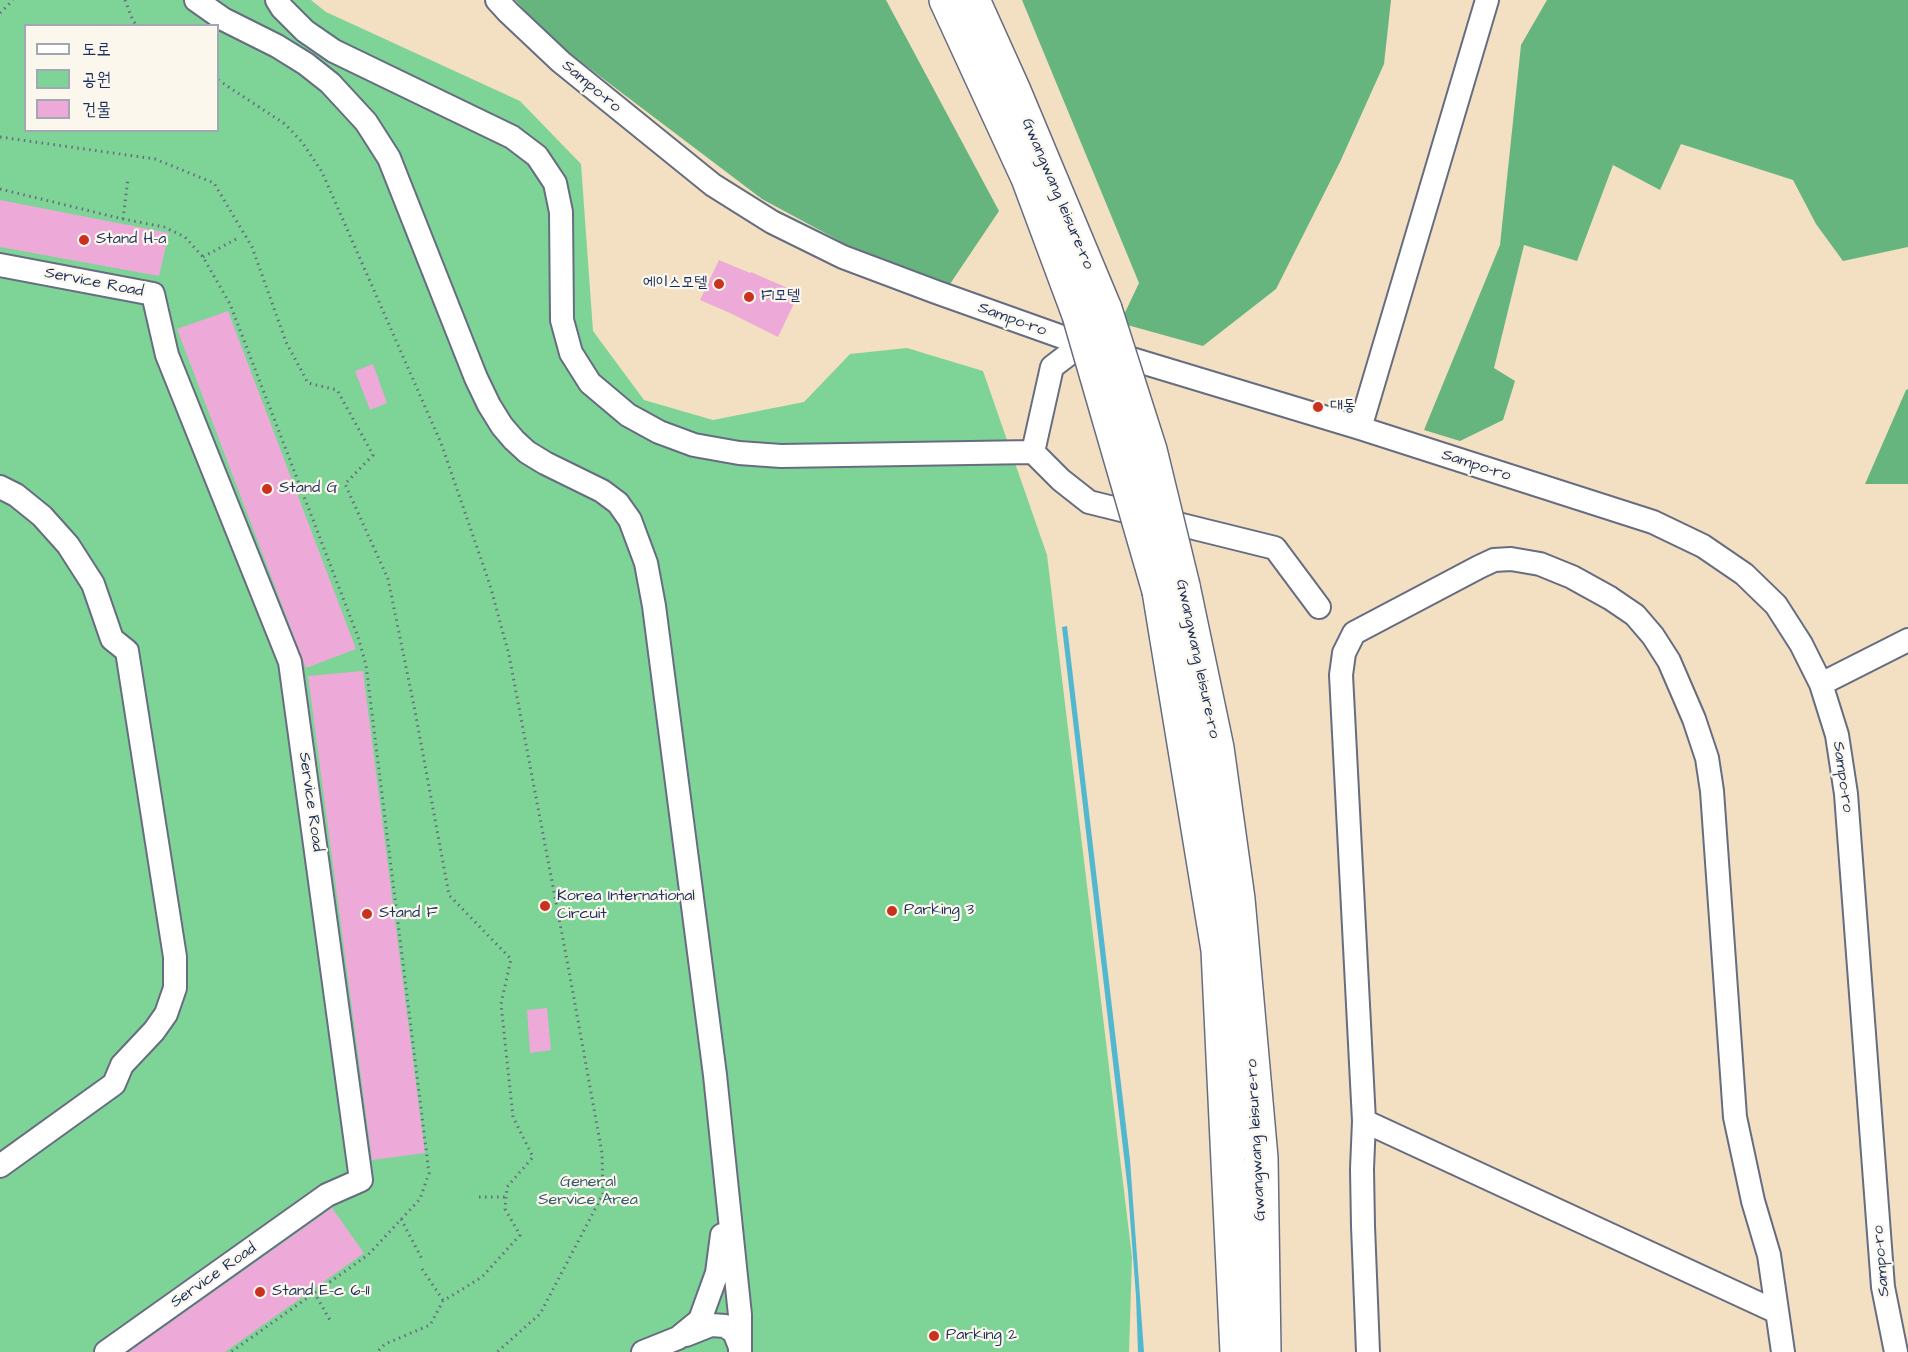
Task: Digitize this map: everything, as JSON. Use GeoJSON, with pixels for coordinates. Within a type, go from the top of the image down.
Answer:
{"type":"FeatureCollection","features":[{"type":"Feature","properties":{"kind":"highway","name":"Gwangwang leisure-ro"},"geometry":{"type":"LineString","coordinates":[[946,0],[1028,178],[1089,323],[1150,450],[1171,589],[1216,748],[1238,898],[1261,1158],[1251,1344]]}},
{"type":"Feature","properties":{"kind":"highway","name":"Gwangwang leisure-ro"},"geometry":{"type":"LineString","coordinates":[[973,0],[1014,91],[1089,323]]}},
{"type":"Feature","properties":{"kind":"street"},"geometry":{"type":"LineString","coordinates":[[196,0],[222,19],[277,46],[306,64],[330,83],[366,122],[389,158],[476,378],[502,426],[527,452],[602,491],[618,503],[630,520],[651,584],[715,1075],[740,1315],[740,1349]]}},
{"type":"Feature","properties":{"kind":"street"},"geometry":{"type":"LineString","coordinates":[[277,0],[305,31],[334,51],[512,136],[537,156],[555,183],[561,212],[562,320],[571,353],[590,383],[628,415],[659,432],[685,441],[739,453],[782,456],[1033,452],[1060,480],[1089,502],[1275,548],[1319,607]]}},
{"type":"Feature","properties":{"kind":"street","name":"Sampo-ro"},"geometry":{"type":"LineString","coordinates":[[497,0],[561,62],[712,184],[772,222],[843,256],[936,292],[1089,323],[1360,428],[1653,522],[1703,546],[1744,574],[1776,605],[1801,644],[1821,684],[1837,735],[1846,794],[1883,1287],[1896,1352]]}},
{"type":"Feature","properties":{"kind":"street"},"geometry":{"type":"LineString","coordinates":[[1360,428],[1487,0]]}},
{"type":"Feature","properties":{"kind":"street","name":"Service Road"},"geometry":{"type":"LineString","coordinates":[[0,265],[153,294],[167,355],[290,662],[361,1180],[327,1196],[106,1352]]}},
{"type":"Feature","properties":{"kind":"street"},"geometry":{"type":"LineString","coordinates":[[1033,452],[1052,368],[1089,323]]}},
{"type":"Feature","properties":{"kind":"street"},"geometry":{"type":"LineString","coordinates":[[0,487],[16,495],[42,516],[68,545],[93,585],[112,639],[127,651],[175,957],[175,988],[166,1014],[154,1031],[122,1065],[114,1084],[0,1166]]}},
{"type":"Feature","properties":{"kind":"street"},"geometry":{"type":"LineString","coordinates":[[1368,1352],[1362,1203],[1364,1121],[1341,675],[1344,653],[1354,633],[1479,567],[1494,560],[1511,558],[1540,564],[1572,577],[1635,615],[1653,636],[1673,670],[1694,719],[1707,758],[1712,791],[1735,1117],[1753,1201],[1769,1256],[1783,1352]]}},
{"type":"Feature","properties":{"kind":"street"},"geometry":{"type":"LineString","coordinates":[[1821,684],[1908,640]]}},
{"type":"Feature","properties":{"kind":"street"},"geometry":{"type":"LineString","coordinates":[[1364,1121],[1778,1312]]}},
{"type":"Feature","properties":{"kind":"street"},"geometry":{"type":"LineString","coordinates":[[678,1338],[700,1320],[717,1273],[727,1188]]}},
{"type":"Feature","properties":{"kind":"street"},"geometry":{"type":"LineString","coordinates":[[643,1352],[711,1325],[725,1326],[734,1332],[740,1349]]}},
{"type":"Feature","properties":{"kind":"path"},"geometry":{"type":"LineString","coordinates":[[0,13],[13,0]]}},
{"type":"Feature","properties":{"kind":"path"},"geometry":{"type":"LineString","coordinates":[[125,0],[136,24]]}},
{"type":"Feature","properties":{"kind":"path"},"geometry":{"type":"LineString","coordinates":[[219,81],[285,124],[302,142],[322,172],[441,443],[490,585],[509,656],[602,1153],[603,1194],[540,1314],[497,1352]]}},
{"type":"Feature","properties":{"kind":"path"},"geometry":{"type":"LineString","coordinates":[[0,136],[154,159],[214,183],[252,247],[286,342],[308,383],[337,390],[373,454],[345,484],[388,579],[449,895],[511,959],[501,1004],[513,1116],[533,1157],[507,1187],[505,1209],[520,1235],[482,1277],[443,1300],[430,1325],[385,1344],[377,1352]]}},
{"type":"Feature","properties":{"kind":"path"},"geometry":{"type":"LineString","coordinates":[[123,219],[128,178]]}},
{"type":"Feature","properties":{"kind":"path"},"geometry":{"type":"LineString","coordinates":[[203,257],[238,238]]}},
{"type":"Feature","properties":{"kind":"path"},"geometry":{"type":"LineString","coordinates":[[479,1197],[506,1197]]}},
{"type":"Feature","properties":{"kind":"path"},"geometry":{"type":"LineString","coordinates":[[401,1219],[422,1259]]}},
{"type":"Feature","properties":{"kind":"path"},"geometry":{"type":"LineString","coordinates":[[422,1269],[443,1300]]}},
{"type":"Feature","properties":{"kind":"path"},"geometry":{"type":"LineString","coordinates":[[314,1292],[331,1322]]}},
{"type":"Feature","properties":{"kind":"green space","name":"Korea International Circuit"},"geometry":{"type":"Polygon","coordinates":[[[0,0],[311,0],[326,12],[520,101],[581,164],[593,331],[644,400],[713,420],[804,402],[850,354],[907,348],[983,371],[1047,555],[1132,1257],[1129,1352],[0,1352],[0,0]]]}},
{"type":"Feature","properties":{"kind":"green space"},"geometry":{"type":"Polygon","coordinates":[[[515,0],[886,0],[999,211],[950,284],[849,246],[762,199],[556,43],[515,0]]]}},
{"type":"Feature","properties":{"kind":"green space"},"geometry":{"type":"Polygon","coordinates":[[[1022,0],[1391,0],[1384,64],[1340,162],[1276,289],[1203,346],[1120,323],[1139,283],[1022,0]]]}},
{"type":"Feature","properties":{"kind":"green space"},"geometry":{"type":"Polygon","coordinates":[[[1547,0],[1908,0],[1908,247],[1843,261],[1816,224],[1793,180],[1681,144],[1660,190],[1613,165],[1577,261],[1524,245],[1494,368],[1515,381],[1503,420],[1460,441],[1424,430],[1500,245],[1521,45],[1547,0]]]}},
{"type":"Feature","properties":{"kind":"green space"},"geometry":{"type":"Polygon","coordinates":[[[1908,389],[1908,484],[1865,484],[1906,390],[1908,389]]]}},
{"type":"Feature","properties":{"kind":"water"},"geometry":{"type":"Polygon","coordinates":[[[1067,626],[1130,1160],[1144,1352],[1138,1352],[1128,1191],[1062,627],[1067,626]]]}},
{"type":"Feature","properties":{"kind":"building","name":"Stand H-a"},"geometry":{"type":"Polygon","coordinates":[[[0,200],[169,233],[159,276],[0,247],[0,200]]]}},
{"type":"Feature","properties":{"kind":"building"},"geometry":{"type":"Polygon","coordinates":[[[719,260],[799,293],[778,337],[700,300],[719,260]]]}},
{"type":"Feature","properties":{"kind":"building","name":"Stand G"},"geometry":{"type":"Polygon","coordinates":[[[228,311],[356,649],[306,668],[177,329],[228,311]]]}},
{"type":"Feature","properties":{"kind":"building"},"geometry":{"type":"Polygon","coordinates":[[[373,364],[387,403],[370,410],[355,371],[373,364]]]}},
{"type":"Feature","properties":{"kind":"building","name":"Stand F"},"geometry":{"type":"Polygon","coordinates":[[[363,671],[425,1153],[372,1160],[308,676],[363,671]]]}},
{"type":"Feature","properties":{"kind":"building"},"geometry":{"type":"Polygon","coordinates":[[[547,1008],[551,1050],[530,1053],[527,1010],[547,1008]]]}},
{"type":"Feature","properties":{"kind":"building","name":"Stand E-c 6-11"},"geometry":{"type":"Polygon","coordinates":[[[332,1208],[364,1253],[225,1352],[129,1352],[332,1208]]]}},
{"type":"Feature","properties":{"kind":"place","name":"Stand H-a"},"geometry":{"type":"Point","coordinates":[84,240]}},
{"type":"Feature","properties":{"kind":"place","name":"에이스모텔"},"geometry":{"type":"Point","coordinates":[719,284]}},
{"type":"Feature","properties":{"kind":"place","name":"F1모텔"},"geometry":{"type":"Point","coordinates":[749,297]}},
{"type":"Feature","properties":{"kind":"place","name":"대동"},"geometry":{"type":"Point","coordinates":[1318,407]}},
{"type":"Feature","properties":{"kind":"place","name":"Stand G"},"geometry":{"type":"Point","coordinates":[267,489]}},
{"type":"Feature","properties":{"kind":"place","name":"Korea International Circuit"},"geometry":{"type":"Point","coordinates":[545,906]}},
{"type":"Feature","properties":{"kind":"place","name":"Parking 3"},"geometry":{"type":"Point","coordinates":[892,911]}},
{"type":"Feature","properties":{"kind":"place","name":"Stand F"},"geometry":{"type":"Point","coordinates":[367,914]}},
{"type":"Feature","properties":{"kind":"place","name":"Stand E-c 6-11"},"geometry":{"type":"Point","coordinates":[260,1292]}},
{"type":"Feature","properties":{"kind":"place","name":"Parking 2"},"geometry":{"type":"Point","coordinates":[934,1336]}},
{"type":"Feature","properties":{"kind":"park label","name":"General Service Area"},"geometry":{"type":"Point","coordinates":[588,1192]}}]}
